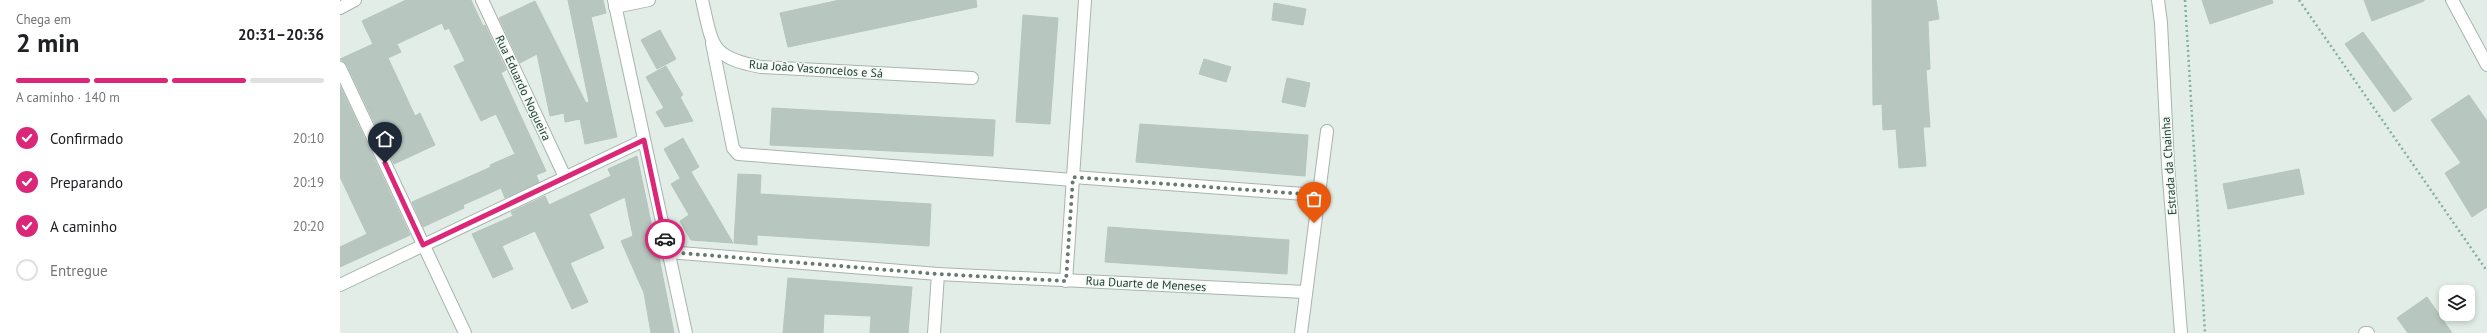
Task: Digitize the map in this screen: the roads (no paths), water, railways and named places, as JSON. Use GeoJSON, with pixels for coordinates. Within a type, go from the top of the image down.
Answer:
{"type":"FeatureCollection","features":[{"type":"Feature","properties":{"kind":"street"},"geometry":{"type":"LineString","coordinates":[[340,8],[355,0]]}},
{"type":"Feature","properties":{"kind":"street","name":"Rua Eduardo Nogueira"},"geometry":{"type":"LineString","coordinates":[[482,0],[565,177]]}},
{"type":"Feature","properties":{"kind":"street"},"geometry":{"type":"LineString","coordinates":[[648,0],[615,3],[686,333]]}},
{"type":"Feature","properties":{"kind":"street"},"geometry":{"type":"LineString","coordinates":[[702,0],[733,148],[738,154],[1073,179],[1318,195]]}},
{"type":"Feature","properties":{"kind":"street"},"geometry":{"type":"LineString","coordinates":[[1066,281],[1085,0]]}},
{"type":"Feature","properties":{"kind":"street","name":"Estrada da Chainha"},"geometry":{"type":"LineString","coordinates":[[2158,0],[2161,24],[2168,165],[2181,333]]}},
{"type":"Feature","properties":{"kind":"street"},"geometry":{"type":"LineString","coordinates":[[2452,0],[2487,66]]}},
{"type":"Feature","properties":{"kind":"street","name":"Rua João Vasconcelos e Sá"},"geometry":{"type":"LineString","coordinates":[[712,43],[724,57],[761,67],[972,78]]}},
{"type":"Feature","properties":{"kind":"street"},"geometry":{"type":"LineString","coordinates":[[340,68],[465,333]]}},
{"type":"Feature","properties":{"kind":"street"},"geometry":{"type":"LineString","coordinates":[[1301,333],[1305,292],[1327,131]]}},
{"type":"Feature","properties":{"kind":"street"},"geometry":{"type":"LineString","coordinates":[[340,285],[644,140]]}},
{"type":"Feature","properties":{"kind":"street","name":"Rua Duarte de Meneses"},"geometry":{"type":"LineString","coordinates":[[668,252],[938,274],[1305,292]]}},
{"type":"Feature","properties":{"kind":"street"},"geometry":{"type":"LineString","coordinates":[[934,333],[938,274]]}}]}
